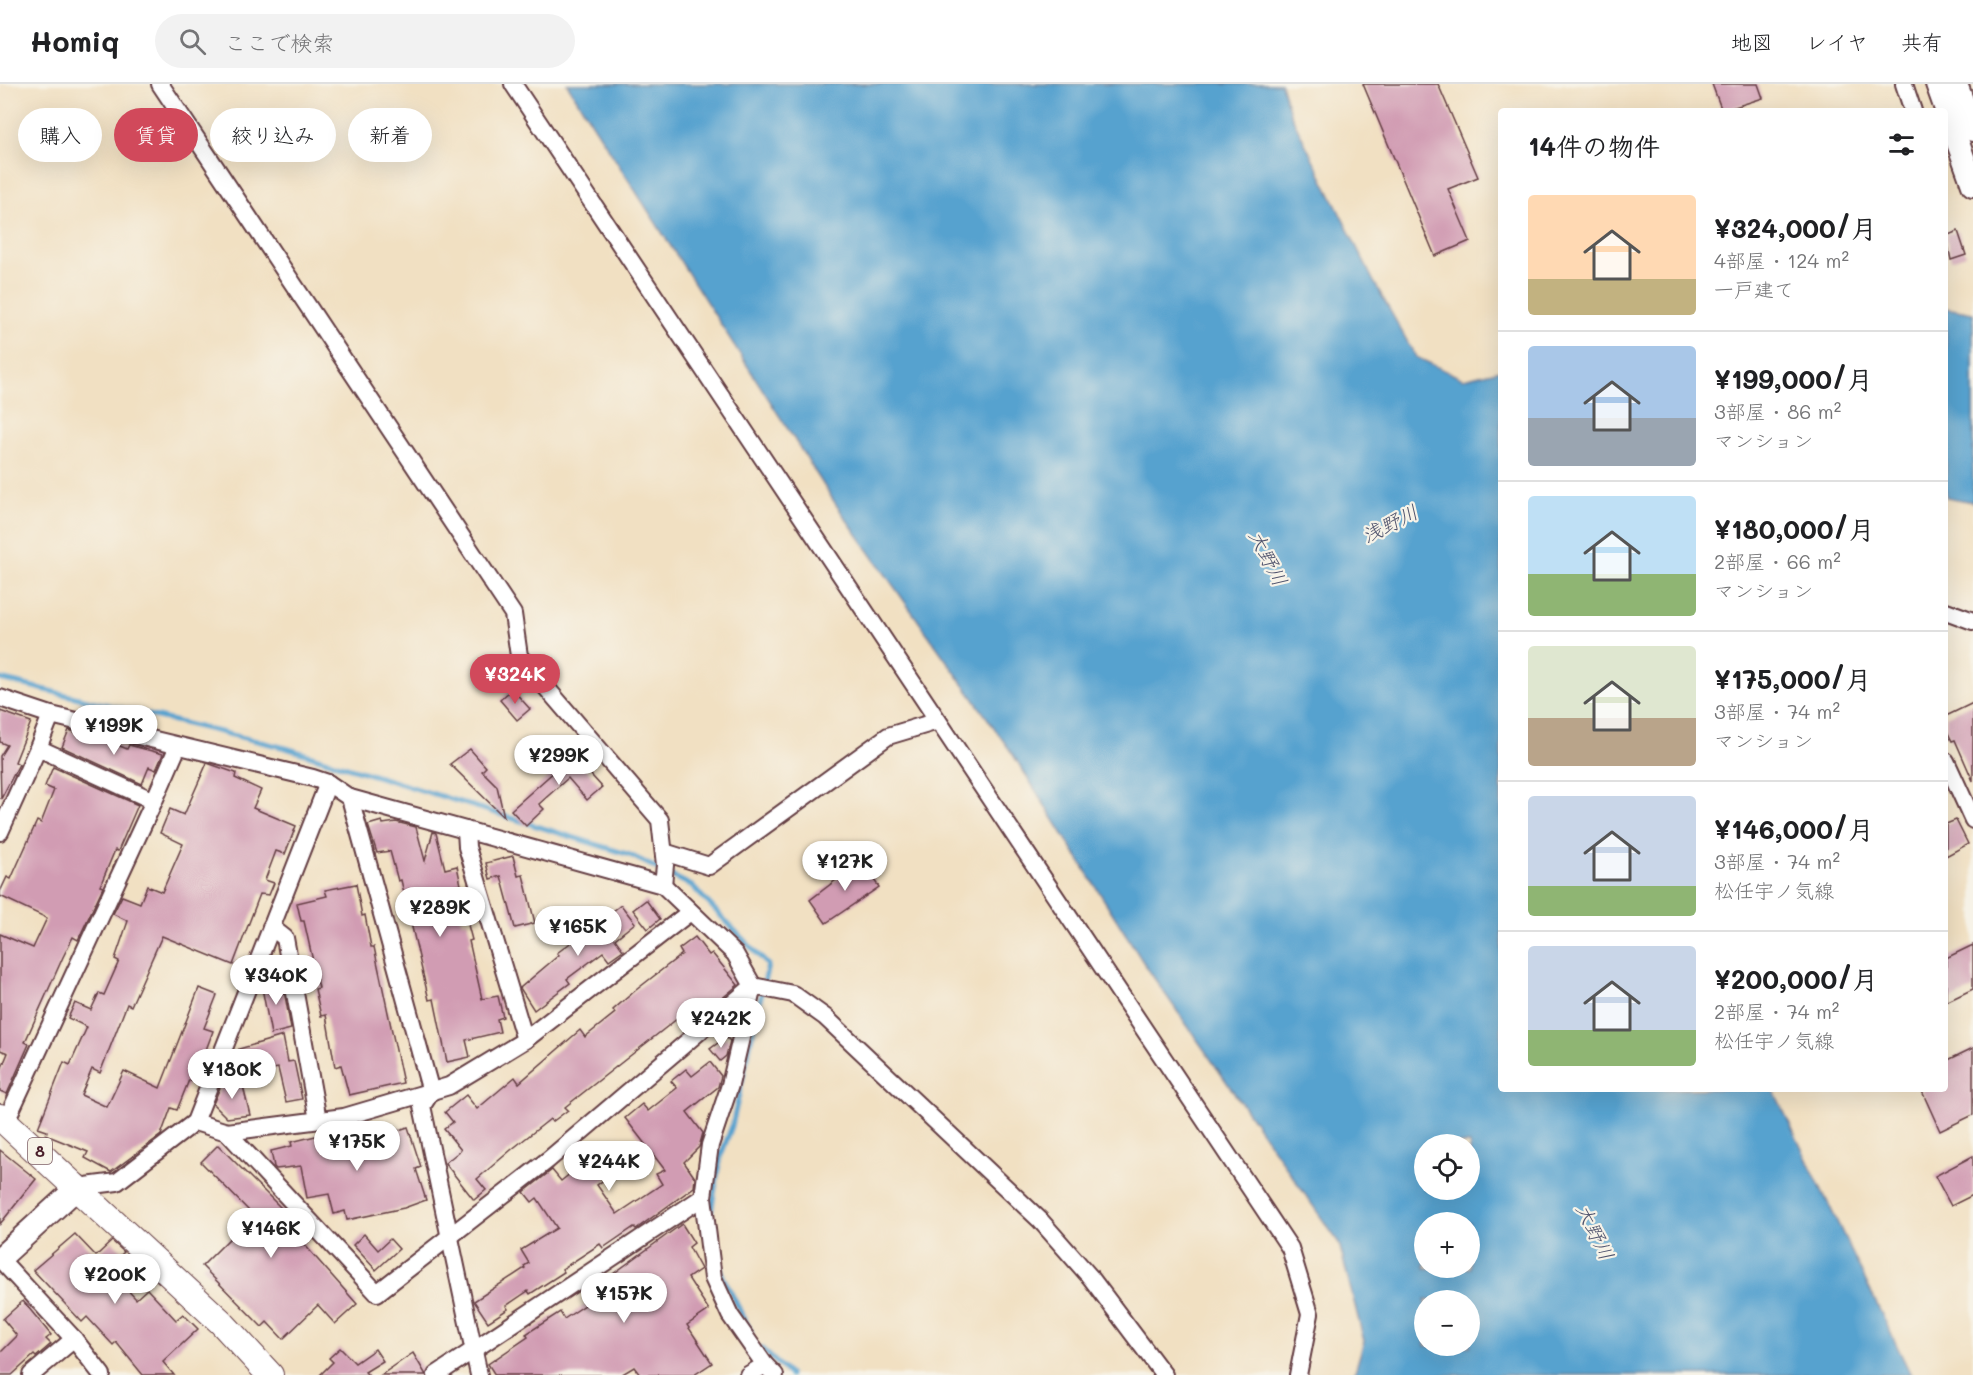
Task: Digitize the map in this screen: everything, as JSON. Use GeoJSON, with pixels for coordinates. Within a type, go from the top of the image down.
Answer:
{"type":"FeatureCollection","features":[{"type":"Feature","properties":{"kind":"main road","name":"8"},"geometry":{"type":"LineString","coordinates":[[3,1119],[221,1322],[270,1375]]}},
{"type":"Feature","properties":{"kind":"street"},"geometry":{"type":"LineString","coordinates":[[160,84],[513,614],[519,656],[660,820],[664,870],[690,912],[712,930],[735,954],[754,987],[729,1085],[710,1145],[703,1197],[712,1278],[730,1315],[770,1370],[748,1375]]}},
{"type":"Feature","properties":{"kind":"street"},"geometry":{"type":"LineString","coordinates":[[513,84],[1290,1248],[1310,1314],[1298,1375]]}},
{"type":"Feature","properties":{"kind":"street"},"geometry":{"type":"LineString","coordinates":[[1904,84],[1912,108]]}},
{"type":"Feature","properties":{"kind":"street"},"geometry":{"type":"LineString","coordinates":[[1937,84],[1946,108]]}},
{"type":"Feature","properties":{"kind":"street"},"geometry":{"type":"LineString","coordinates":[[1956,84],[1973,130]]}},
{"type":"Feature","properties":{"kind":"street"},"geometry":{"type":"LineString","coordinates":[[1948,115],[1973,185]]}},
{"type":"Feature","properties":{"kind":"street"},"geometry":{"type":"LineString","coordinates":[[1948,612],[1973,621]]}},
{"type":"Feature","properties":{"kind":"street"},"geometry":{"type":"LineString","coordinates":[[0,698],[51,715],[328,783],[350,798],[466,830],[664,870],[709,866],[888,736],[938,721]]}},
{"type":"Feature","properties":{"kind":"street"},"geometry":{"type":"LineString","coordinates":[[0,832],[51,715]]}},
{"type":"Feature","properties":{"kind":"street"},"geometry":{"type":"LineString","coordinates":[[3,1119],[178,746]]}},
{"type":"Feature","properties":{"kind":"street"},"geometry":{"type":"LineString","coordinates":[[38,748],[154,801]]}},
{"type":"Feature","properties":{"kind":"street"},"geometry":{"type":"LineString","coordinates":[[1948,765],[1973,820]]}},
{"type":"Feature","properties":{"kind":"street"},"geometry":{"type":"LineString","coordinates":[[102,1375],[74,1339],[0,1258],[78,1187],[117,1182],[195,1122],[328,783]]}},
{"type":"Feature","properties":{"kind":"street"},"geometry":{"type":"LineString","coordinates":[[350,798],[431,1092],[422,1106],[479,1375]]}},
{"type":"Feature","properties":{"kind":"street"},"geometry":{"type":"LineString","coordinates":[[466,830],[467,847],[525,1040]]}},
{"type":"Feature","properties":{"kind":"street"},"geometry":{"type":"LineString","coordinates":[[195,1122],[227,1132],[344,1117],[448,1086],[525,1040],[690,912]]}},
{"type":"Feature","properties":{"kind":"street"},"geometry":{"type":"LineString","coordinates":[[272,927],[285,938],[318,1120]]}},
{"type":"Feature","properties":{"kind":"street"},"geometry":{"type":"LineString","coordinates":[[227,1132],[377,1293],[548,1160],[754,987],[793,994],[825,1017],[1017,1198],[1091,1278],[1164,1375]]}},
{"type":"Feature","properties":{"kind":"street"},"geometry":{"type":"LineString","coordinates":[[436,1375],[703,1197]]}},
{"type":"Feature","properties":{"kind":"street"},"geometry":{"type":"LineString","coordinates":[[31,1375],[74,1339]]}},
{"type":"Feature","properties":{"kind":"water"},"geometry":{"type":"Polygon","coordinates":[[[567,84],[1281,84],[1290,113],[1373,280],[1416,357],[1463,379],[1498,371],[1498,1092],[1774,1092],[1911,1375],[1354,1375],[1364,1341],[1339,1243],[1145,965],[1012,753],[837,506],[567,84]]]}},
{"type":"Feature","properties":{"kind":"water"},"geometry":{"type":"Polygon","coordinates":[[[1948,308],[1973,313],[1973,502],[1948,497],[1948,308]]]}},
{"type":"Feature","properties":{"kind":"building"},"geometry":{"type":"Polygon","coordinates":[[[1363,84],[1438,84],[1478,177],[1448,189],[1470,241],[1435,256],[1363,84]]]}},
{"type":"Feature","properties":{"kind":"building"},"geometry":{"type":"Polygon","coordinates":[[[1712,84],[1758,84],[1763,98],[1731,108],[1721,108],[1712,84]]]}},
{"type":"Feature","properties":{"kind":"building"},"geometry":{"type":"Polygon","coordinates":[[[1958,231],[1966,255],[1951,260],[1948,235],[1958,231]]]}},
{"type":"Feature","properties":{"kind":"building"},"geometry":{"type":"Polygon","coordinates":[[[512,689],[530,709],[517,720],[500,700],[512,689]]]}},
{"type":"Feature","properties":{"kind":"building"},"geometry":{"type":"Polygon","coordinates":[[[1973,703],[1973,781],[1955,740],[1952,741],[1948,733],[1948,715],[1973,703]]]}},
{"type":"Feature","properties":{"kind":"building"},"geometry":{"type":"Polygon","coordinates":[[[0,711],[31,722],[15,762],[19,764],[1,799],[0,756],[7,745],[0,742],[0,711]]]}},
{"type":"Feature","properties":{"kind":"building"},"geometry":{"type":"Polygon","coordinates":[[[69,730],[99,741],[101,738],[127,749],[129,745],[163,754],[156,770],[149,767],[142,784],[62,747],[69,730]]]}},
{"type":"Feature","properties":{"kind":"building"},"geometry":{"type":"Polygon","coordinates":[[[583,746],[592,756],[582,765],[602,787],[587,800],[568,778],[539,804],[544,809],[526,826],[511,810],[583,746]]]}},
{"type":"Feature","properties":{"kind":"building"},"geometry":{"type":"Polygon","coordinates":[[[470,749],[486,767],[482,771],[497,786],[504,817],[450,764],[470,749]]]}},
{"type":"Feature","properties":{"kind":"building"},"geometry":{"type":"Polygon","coordinates":[[[207,763],[236,773],[235,778],[261,790],[253,808],[296,826],[285,854],[276,851],[265,880],[274,883],[269,895],[260,894],[233,965],[162,936],[131,1006],[127,1004],[100,1073],[92,1069],[81,1095],[107,1107],[124,1071],[160,1088],[199,988],[217,995],[204,1028],[213,1031],[194,1082],[189,1080],[177,1110],[171,1108],[161,1135],[111,1172],[85,1158],[88,1152],[46,1135],[47,1131],[38,1128],[64,1062],[70,1065],[87,1027],[68,1018],[75,1003],[91,1010],[99,993],[104,995],[119,961],[115,959],[128,921],[113,914],[122,896],[140,903],[147,886],[162,892],[183,844],[160,833],[170,809],[184,815],[207,763]]]}},
{"type":"Feature","properties":{"kind":"building"},"geometry":{"type":"Polygon","coordinates":[[[53,767],[138,805],[118,851],[115,850],[100,886],[103,887],[78,940],[73,937],[63,957],[25,1042],[29,1044],[7,1094],[0,1091],[0,1072],[8,1053],[0,1050],[0,934],[33,948],[47,918],[0,896],[0,892],[7,877],[11,879],[37,821],[41,823],[54,790],[45,786],[53,767]]]}},
{"type":"Feature","properties":{"kind":"building"},"geometry":{"type":"Polygon","coordinates":[[[1956,820],[1968,844],[1948,855],[1948,823],[1956,820]]]}},
{"type":"Feature","properties":{"kind":"building"},"geometry":{"type":"Polygon","coordinates":[[[382,821],[383,824],[396,822],[416,827],[425,861],[433,832],[436,833],[445,869],[457,866],[461,885],[454,886],[462,922],[467,921],[472,940],[469,941],[482,999],[498,996],[503,1017],[497,1019],[500,1032],[466,1040],[470,1057],[447,1062],[434,999],[429,1000],[401,880],[398,881],[390,851],[377,853],[368,825],[382,821]]]}},
{"type":"Feature","properties":{"kind":"building"},"geometry":{"type":"Polygon","coordinates":[[[513,856],[518,876],[523,875],[535,923],[515,928],[501,876],[490,879],[486,863],[513,856]]]}},
{"type":"Feature","properties":{"kind":"building"},"geometry":{"type":"Polygon","coordinates":[[[861,861],[879,887],[826,923],[810,900],[861,861]]]}},
{"type":"Feature","properties":{"kind":"building"},"geometry":{"type":"Polygon","coordinates":[[[356,884],[362,916],[365,915],[371,947],[374,947],[403,1083],[349,1095],[341,1065],[335,1067],[326,1015],[321,1016],[315,989],[319,988],[304,921],[301,921],[297,903],[327,896],[325,890],[356,884]]]}},
{"type":"Feature","properties":{"kind":"building"},"geometry":{"type":"Polygon","coordinates":[[[646,900],[660,919],[648,929],[633,910],[646,900]]]}},
{"type":"Feature","properties":{"kind":"building"},"geometry":{"type":"Polygon","coordinates":[[[621,905],[635,923],[615,939],[623,950],[609,960],[603,952],[567,979],[570,983],[534,1010],[520,988],[559,955],[557,953],[621,905]]]}},
{"type":"Feature","properties":{"kind":"building"},"geometry":{"type":"Polygon","coordinates":[[[695,937],[709,955],[712,953],[738,985],[695,1021],[687,1011],[565,1107],[568,1110],[552,1122],[550,1119],[511,1150],[477,1179],[486,1190],[474,1200],[445,1163],[461,1150],[444,1129],[453,1122],[445,1112],[466,1095],[477,1109],[515,1077],[519,1083],[580,1030],[585,1037],[615,1013],[613,1010],[636,990],[682,954],[679,949],[695,937]]]}},
{"type":"Feature","properties":{"kind":"building"},"geometry":{"type":"Polygon","coordinates":[[[1973,945],[1973,989],[1948,1001],[1948,957],[1973,945]]]}},
{"type":"Feature","properties":{"kind":"building"},"geometry":{"type":"Polygon","coordinates":[[[282,979],[291,1029],[271,1034],[261,983],[282,979]]]}},
{"type":"Feature","properties":{"kind":"building"},"geometry":{"type":"Polygon","coordinates":[[[283,1036],[288,1062],[294,1061],[302,1099],[286,1102],[278,1068],[245,1074],[239,1049],[283,1036]]]}},
{"type":"Feature","properties":{"kind":"building"},"geometry":{"type":"Polygon","coordinates":[[[726,1037],[730,1041],[726,1056],[720,1061],[710,1049],[726,1037]]]}},
{"type":"Feature","properties":{"kind":"building"},"geometry":{"type":"Polygon","coordinates":[[[1973,1048],[1973,1115],[1940,1131],[1922,1092],[1948,1092],[1948,1060],[1973,1048]]]}},
{"type":"Feature","properties":{"kind":"building"},"geometry":{"type":"Polygon","coordinates":[[[710,1062],[721,1076],[718,1087],[687,1112],[703,1133],[699,1147],[684,1162],[695,1178],[694,1187],[636,1229],[634,1227],[603,1248],[600,1244],[562,1269],[564,1272],[530,1294],[528,1291],[506,1306],[508,1309],[488,1322],[474,1301],[525,1268],[524,1266],[529,1263],[521,1250],[557,1228],[537,1198],[532,1202],[524,1192],[552,1170],[561,1181],[586,1161],[583,1158],[598,1146],[617,1170],[597,1185],[617,1214],[662,1184],[656,1174],[665,1170],[625,1118],[642,1104],[648,1111],[677,1088],[671,1081],[686,1069],[692,1076],[710,1062]]]}},
{"type":"Feature","properties":{"kind":"building"},"geometry":{"type":"Polygon","coordinates":[[[241,1078],[250,1115],[227,1118],[213,1104],[222,1083],[241,1078]]]}},
{"type":"Feature","properties":{"kind":"building"},"geometry":{"type":"Polygon","coordinates":[[[408,1127],[421,1167],[416,1169],[426,1200],[404,1208],[347,1220],[345,1211],[334,1214],[329,1194],[307,1198],[301,1166],[276,1169],[274,1167],[271,1151],[292,1146],[291,1142],[344,1129],[348,1151],[385,1146],[381,1136],[408,1127]]]}},
{"type":"Feature","properties":{"kind":"building"},"geometry":{"type":"Polygon","coordinates":[[[218,1145],[310,1237],[303,1243],[357,1304],[335,1324],[318,1305],[283,1339],[267,1322],[262,1327],[202,1266],[253,1215],[201,1162],[218,1145]]]}},
{"type":"Feature","properties":{"kind":"building"},"geometry":{"type":"Polygon","coordinates":[[[0,1150],[36,1179],[0,1224],[0,1150]]]}},
{"type":"Feature","properties":{"kind":"building"},"geometry":{"type":"Polygon","coordinates":[[[1973,1156],[1973,1195],[1951,1206],[1935,1176],[1973,1156]]]}},
{"type":"Feature","properties":{"kind":"building"},"geometry":{"type":"Polygon","coordinates":[[[682,1224],[694,1243],[689,1247],[701,1269],[688,1278],[709,1310],[687,1325],[712,1363],[694,1375],[640,1375],[634,1367],[621,1375],[495,1375],[488,1364],[528,1337],[526,1334],[560,1312],[564,1319],[618,1283],[613,1274],[682,1224]]]}},
{"type":"Feature","properties":{"kind":"building"},"geometry":{"type":"Polygon","coordinates":[[[75,1234],[96,1256],[112,1241],[124,1252],[107,1268],[136,1299],[147,1289],[176,1320],[183,1314],[198,1329],[163,1362],[174,1375],[143,1375],[116,1342],[113,1345],[87,1317],[82,1322],[33,1270],[75,1234]]]}},
{"type":"Feature","properties":{"kind":"building"},"geometry":{"type":"Polygon","coordinates":[[[364,1234],[378,1250],[390,1239],[399,1249],[376,1270],[353,1245],[364,1234]]]}},
{"type":"Feature","properties":{"kind":"building"},"geometry":{"type":"Polygon","coordinates":[[[23,1301],[51,1335],[46,1339],[51,1344],[36,1357],[34,1355],[12,1375],[0,1375],[0,1353],[17,1336],[3,1319],[23,1301]]]}},
{"type":"Feature","properties":{"kind":"building"},"geometry":{"type":"Polygon","coordinates":[[[340,1348],[355,1363],[375,1349],[383,1361],[365,1372],[368,1375],[320,1375],[333,1362],[329,1358],[340,1348]]]}},
{"type":"Feature","properties":{"kind":"building"},"geometry":{"type":"Polygon","coordinates":[[[413,1353],[426,1375],[381,1375],[413,1353]]]}},
{"type":"Feature","properties":{"kind":"waterway"},"geometry":{"type":"LineString","coordinates":[[0,679],[286,748],[630,855],[692,886],[768,965],[732,1126],[720,1158],[711,1212]]}},
{"type":"Feature","properties":{"kind":"waterway"},"geometry":{"type":"LineString","coordinates":[[718,1256],[723,1277],[751,1332]]}},
{"type":"Feature","properties":{"kind":"waterway"},"geometry":{"type":"LineString","coordinates":[[761,1348],[790,1375]]}},
{"type":"Feature","properties":{"kind":"water label","name":"浅野川"},"geometry":{"type":"Point","coordinates":[1390,524]}},
{"type":"Feature","properties":{"kind":"water label","name":"大野川"},"geometry":{"type":"Point","coordinates":[1268,558]}},
{"type":"Feature","properties":{"kind":"water label","name":"大野川"},"geometry":{"type":"Point","coordinates":[1595,1232]}}]}
